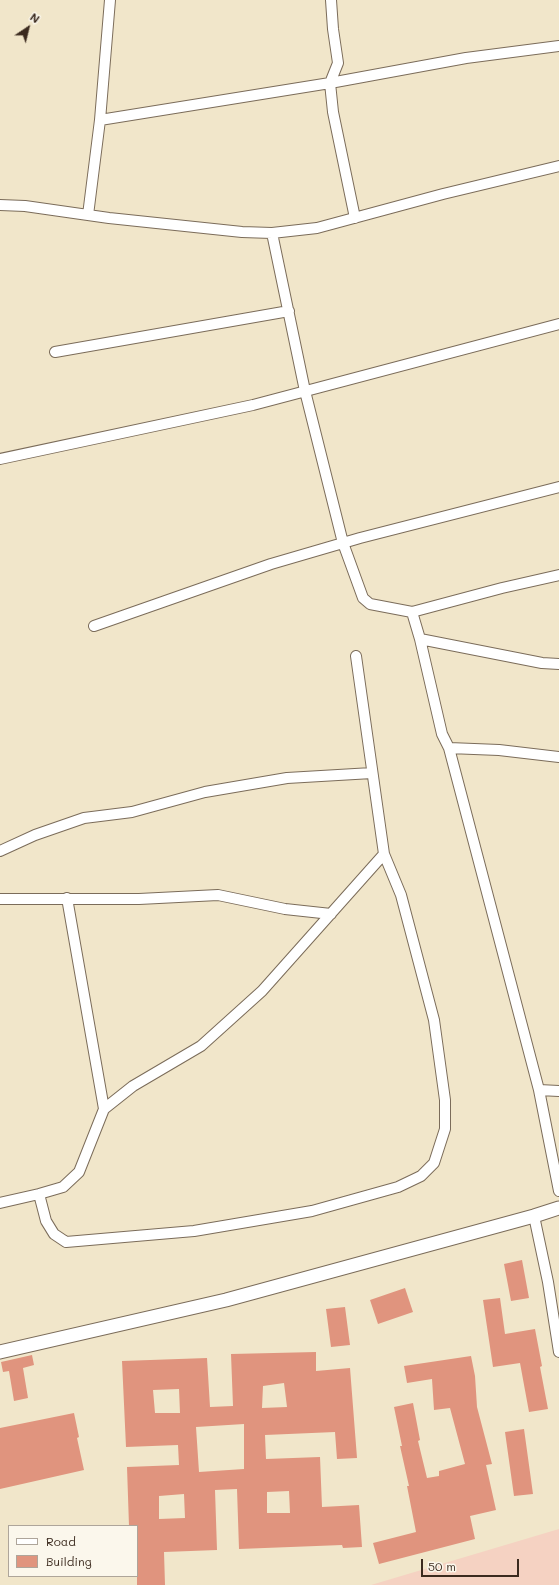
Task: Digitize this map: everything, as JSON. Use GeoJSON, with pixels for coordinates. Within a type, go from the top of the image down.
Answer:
{"type":"FeatureCollection","features":[{"type":"Feature","properties":{"kind":"street"},"geometry":{"type":"LineString","coordinates":[[88,215],[100,120],[110,0]]}},
{"type":"Feature","properties":{"kind":"street"},"geometry":{"type":"LineString","coordinates":[[331,0],[333,29],[338,63],[330,82],[333,112],[355,218]]}},
{"type":"Feature","properties":{"kind":"street"},"geometry":{"type":"LineString","coordinates":[[100,120],[466,58],[559,46]]}},
{"type":"Feature","properties":{"kind":"street"},"geometry":{"type":"LineString","coordinates":[[0,205],[25,206],[88,215],[242,232],[272,233],[317,228],[443,194],[559,166]]}},
{"type":"Feature","properties":{"kind":"street"},"geometry":{"type":"LineString","coordinates":[[272,233],[305,391],[343,543],[363,598],[370,604],[412,612],[502,588],[559,575]]}},
{"type":"Feature","properties":{"kind":"street"},"geometry":{"type":"LineString","coordinates":[[55,352],[289,311]]}},
{"type":"Feature","properties":{"kind":"street"},"geometry":{"type":"LineString","coordinates":[[0,459],[253,406],[559,324]]}},
{"type":"Feature","properties":{"kind":"street"},"geometry":{"type":"LineString","coordinates":[[94,626],[271,564],[343,543],[559,487]]}},
{"type":"Feature","properties":{"kind":"street"},"geometry":{"type":"LineString","coordinates":[[412,612],[420,639],[442,734],[449,748],[539,1090],[559,1190]]}},
{"type":"Feature","properties":{"kind":"street"},"geometry":{"type":"LineString","coordinates":[[420,639],[542,663],[559,664]]}},
{"type":"Feature","properties":{"kind":"street"},"geometry":{"type":"LineString","coordinates":[[39,1194],[46,1221],[54,1234],[66,1242],[194,1231],[312,1211],[398,1187],[421,1176],[434,1163],[445,1129],[445,1100],[434,1020],[401,895],[384,854],[356,656]]}},
{"type":"Feature","properties":{"kind":"street"},"geometry":{"type":"LineString","coordinates":[[449,748],[499,750],[559,757]]}},
{"type":"Feature","properties":{"kind":"street"},"geometry":{"type":"LineString","coordinates":[[0,851],[36,835],[84,818],[132,812],[205,792],[287,778],[372,773]]}},
{"type":"Feature","properties":{"kind":"street"},"geometry":{"type":"LineString","coordinates":[[0,1203],[63,1187],[79,1172],[104,1109],[133,1086],[201,1046],[262,991],[384,854]]}},
{"type":"Feature","properties":{"kind":"street"},"geometry":{"type":"LineString","coordinates":[[0,899],[139,899],[218,896],[285,909],[331,914]]}},
{"type":"Feature","properties":{"kind":"street"},"geometry":{"type":"LineString","coordinates":[[67,898],[104,1109]]}},
{"type":"Feature","properties":{"kind":"street"},"geometry":{"type":"LineString","coordinates":[[539,1090],[559,1091]]}},
{"type":"Feature","properties":{"kind":"street"},"geometry":{"type":"LineString","coordinates":[[0,1352],[226,1300],[559,1208]]}},
{"type":"Feature","properties":{"kind":"street"},"geometry":{"type":"LineString","coordinates":[[534,1216],[548,1282],[559,1352]]}},
{"type":"Feature","properties":{"kind":"shaded area"},"geometry":{"type":"Polygon","coordinates":[[[559,1529],[559,1585],[371,1585],[559,1529]]]}},
{"type":"Feature","properties":{"kind":"building"},"geometry":{"type":"Polygon","coordinates":[[[522,1260],[529,1298],[511,1301],[504,1264],[522,1260]]]}},
{"type":"Feature","properties":{"kind":"building"},"geometry":{"type":"Polygon","coordinates":[[[405,1288],[413,1312],[378,1324],[370,1300],[405,1288]]]}},
{"type":"Feature","properties":{"kind":"building"},"geometry":{"type":"Polygon","coordinates":[[[500,1298],[505,1334],[535,1329],[548,1409],[529,1412],[520,1363],[493,1367],[483,1300],[500,1298]]]}},
{"type":"Feature","properties":{"kind":"building"},"geometry":{"type":"Polygon","coordinates":[[[345,1307],[350,1345],[331,1347],[326,1309],[345,1307]]]}},
{"type":"Feature","properties":{"kind":"building"},"geometry":{"type":"Polygon","coordinates":[[[316,1352],[316,1371],[350,1368],[357,1458],[337,1459],[335,1432],[265,1435],[266,1459],[320,1457],[322,1507],[359,1505],[362,1547],[343,1548],[342,1545],[239,1549],[237,1489],[215,1490],[217,1550],[164,1552],[165,1585],[137,1585],[138,1525],[129,1525],[127,1467],[179,1465],[178,1445],[126,1447],[122,1361],[207,1358],[210,1407],[233,1406],[231,1354],[316,1352]],[[284,1383],[263,1386],[262,1408],[287,1407],[284,1383]],[[179,1389],[153,1390],[155,1413],[180,1413],[179,1389]],[[244,1424],[196,1427],[199,1472],[244,1469],[244,1424]],[[289,1491],[267,1492],[267,1513],[290,1513],[289,1491]],[[184,1494],[159,1496],[159,1519],[185,1518],[184,1494]]]}},
{"type":"Feature","properties":{"kind":"building"},"geometry":{"type":"Polygon","coordinates":[[[32,1355],[34,1365],[23,1368],[28,1398],[14,1401],[9,1371],[3,1372],[1,1362],[32,1355]]]}},
{"type":"Feature","properties":{"kind":"building"},"geometry":{"type":"Polygon","coordinates":[[[471,1356],[475,1376],[477,1407],[492,1464],[486,1465],[496,1510],[470,1516],[475,1539],[379,1564],[373,1543],[416,1532],[394,1407],[413,1403],[420,1440],[418,1441],[427,1478],[439,1476],[439,1471],[465,1464],[450,1408],[434,1410],[432,1379],[407,1383],[404,1366],[471,1356]]]}},
{"type":"Feature","properties":{"kind":"building"},"geometry":{"type":"Polygon","coordinates":[[[74,1413],[79,1437],[77,1438],[84,1470],[0,1489],[0,1428],[74,1413]]]}},
{"type":"Feature","properties":{"kind":"building"},"geometry":{"type":"Polygon","coordinates":[[[524,1429],[533,1494],[514,1496],[505,1432],[524,1429]]]}}]}
